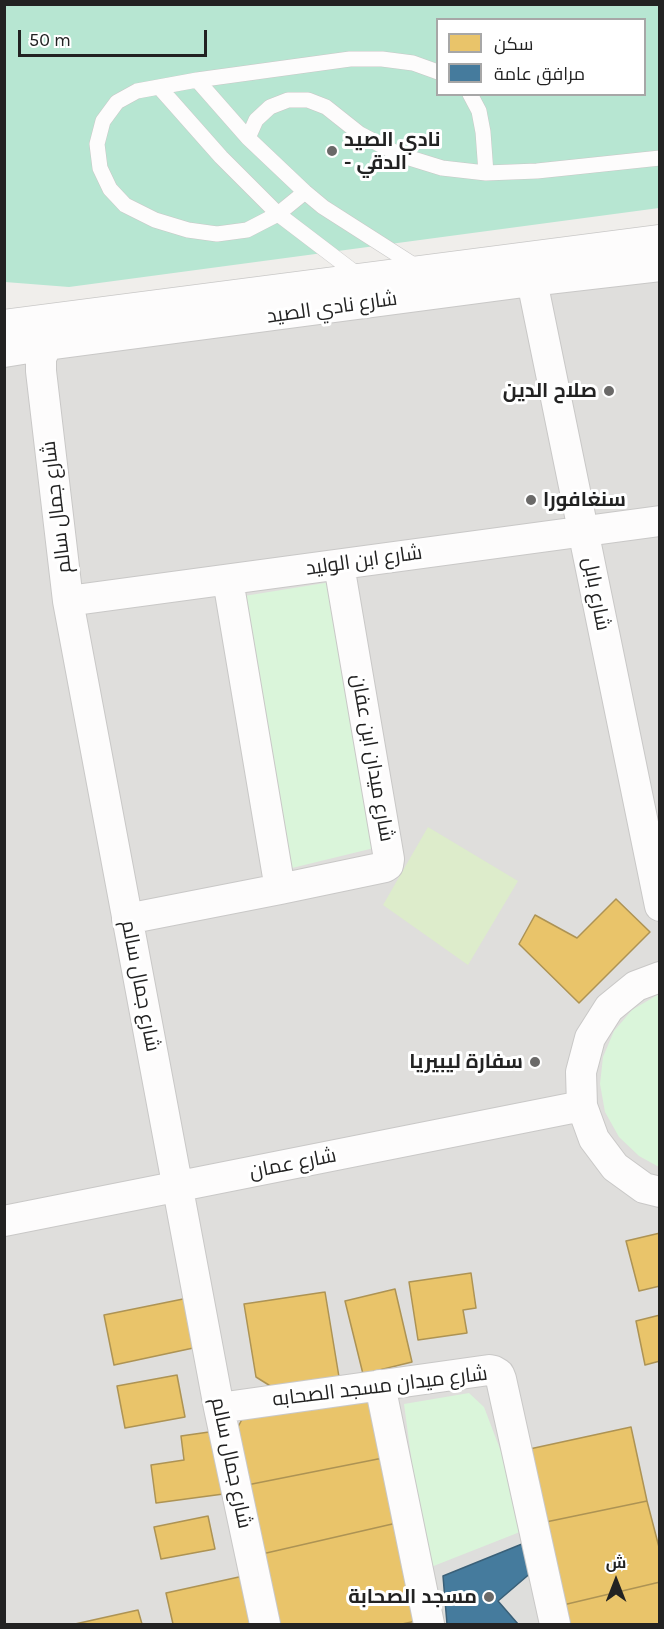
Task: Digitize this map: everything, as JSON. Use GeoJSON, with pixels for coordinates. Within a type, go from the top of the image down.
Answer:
{"type":"FeatureCollection","features":[{"type":"Feature","properties":{"kind":"street","name":"شارع نادي الصيد"},"geometry":{"type":"LineString","coordinates":[[4,325],[660,240]]}},
{"type":"Feature","properties":{"kind":"street","name":"شارع نادي الصيد"},"geometry":{"type":"LineString","coordinates":[[4,352],[660,266]]}},
{"type":"Feature","properties":{"kind":"street","name":"شارع بابل"},"geometry":{"type":"LineString","coordinates":[[532,281],[660,906]]}},
{"type":"Feature","properties":{"kind":"street","name":"شارع جمال سالم"},"geometry":{"type":"LineString","coordinates":[[47,345],[41,358],[41,371],[68,601],[219,1408],[265,1624]]}},
{"type":"Feature","properties":{"kind":"street","name":"شارع ابن الوليد"},"geometry":{"type":"LineString","coordinates":[[68,601],[660,521]]}},
{"type":"Feature","properties":{"kind":"street","name":"شارع ميدان ابن عفان"},"geometry":{"type":"LineString","coordinates":[[127,919],[385,867],[389,862],[339,565]]}},
{"type":"Feature","properties":{"kind":"street"},"geometry":{"type":"LineString","coordinates":[[228,579],[280,889]]}},
{"type":"Feature","properties":{"kind":"street"},"geometry":{"type":"LineString","coordinates":[[660,977],[636,986],[609,1008],[590,1038],[581,1072],[582,1106],[594,1139],[615,1167],[644,1188],[660,1192]]}},
{"type":"Feature","properties":{"kind":"street","name":"شارع عمان"},"geometry":{"type":"LineString","coordinates":[[4,1221],[582,1106]]}},
{"type":"Feature","properties":{"kind":"street","name":"شارع ميدان مسجد الصحابه"},"geometry":{"type":"LineString","coordinates":[[219,1408],[489,1370],[499,1374],[555,1624]]}},
{"type":"Feature","properties":{"kind":"street"},"geometry":{"type":"LineString","coordinates":[[380,1386],[429,1624]]}},
{"type":"Feature","properties":{"kind":"lane"},"geometry":{"type":"LineString","coordinates":[[305,192],[278,214],[247,230],[217,234],[188,230],[155,220],[125,205],[110,189],[100,168],[98,156],[97,144],[103,121],[117,102],[137,91],[197,80],[350,59],[382,59],[413,63],[436,71]]}},
{"type":"Feature","properties":{"kind":"lane"},"geometry":{"type":"LineString","coordinates":[[197,80],[248,138],[305,192],[323,207],[422,271]]}},
{"type":"Feature","properties":{"kind":"lane"},"geometry":{"type":"LineString","coordinates":[[159,87],[207,142],[278,214],[363,279]]}},
{"type":"Feature","properties":{"kind":"lane"},"geometry":{"type":"LineString","coordinates":[[471,96],[479,111],[486,173]]}},
{"type":"Feature","properties":{"kind":"lane"},"geometry":{"type":"LineString","coordinates":[[248,138],[256,120],[270,107],[288,100],[308,100],[326,107],[360,134],[400,155],[442,168],[486,173],[537,171],[660,158]]}},
{"type":"Feature","properties":{"kind":"shaded area"},"geometry":{"type":"Polygon","coordinates":[[[659,278],[659,1624],[5,1624],[5,361],[659,278]]]}},
{"type":"Feature","properties":{"kind":"shaded area","name":"مسجد الصحابة"},"geometry":{"type":"Polygon","coordinates":[[[530,1528],[552,1624],[438,1624],[426,1569],[530,1528]]]}},
{"type":"Feature","properties":{"kind":"green space","name":"نادي الصيد - الدقي"},"geometry":{"type":"Polygon","coordinates":[[[5,5],[659,5],[659,208],[69,287],[5,282],[5,5]]]}},
{"type":"Feature","properties":{"kind":"green space"},"geometry":{"type":"Polygon","coordinates":[[[331,582],[374,848],[288,869],[244,596],[331,582]]]}},
{"type":"Feature","properties":{"kind":"green space"},"geometry":{"type":"Polygon","coordinates":[[[428,827],[518,881],[468,965],[383,905],[428,827]]]}},
{"type":"Feature","properties":{"kind":"green space"},"geometry":{"type":"Polygon","coordinates":[[[659,994],[659,1167],[639,1156],[619,1137],[605,1112],[600,1084],[603,1057],[614,1031],[632,1010],[659,994]]]}},
{"type":"Feature","properties":{"kind":"green space"},"geometry":{"type":"Polygon","coordinates":[[[469,1393],[484,1407],[530,1528],[426,1569],[404,1404],[469,1393]]]}},
{"type":"Feature","properties":{"kind":"building: سكن"},"geometry":{"type":"Polygon","coordinates":[[[616,899],[650,932],[579,1003],[519,944],[535,915],[577,938],[616,899]]]}},
{"type":"Feature","properties":{"kind":"building: سكن"},"geometry":{"type":"Polygon","coordinates":[[[660,1233],[660,1286],[639,1291],[626,1241],[660,1233]]]}},
{"type":"Feature","properties":{"kind":"building: سكن"},"geometry":{"type":"Polygon","coordinates":[[[471,1273],[476,1308],[463,1310],[467,1333],[418,1340],[409,1282],[471,1273]]]}},
{"type":"Feature","properties":{"kind":"building: سكن"},"geometry":{"type":"Polygon","coordinates":[[[395,1289],[412,1362],[363,1374],[345,1301],[395,1289]]]}},
{"type":"Feature","properties":{"kind":"building: سكن"},"geometry":{"type":"Polygon","coordinates":[[[325,1292],[340,1383],[280,1392],[256,1377],[244,1304],[325,1292]]]}},
{"type":"Feature","properties":{"kind":"building: سكن"},"geometry":{"type":"Polygon","coordinates":[[[188,1298],[198,1347],[114,1365],[104,1315],[188,1298]]]}},
{"type":"Feature","properties":{"kind":"building: سكن"},"geometry":{"type":"Polygon","coordinates":[[[660,1315],[660,1361],[645,1365],[636,1321],[660,1315]]]}},
{"type":"Feature","properties":{"kind":"building: سكن"},"geometry":{"type":"Polygon","coordinates":[[[177,1375],[185,1417],[125,1428],[117,1386],[177,1375]]]}},
{"type":"Feature","properties":{"kind":"building: سكن"},"geometry":{"type":"Polygon","coordinates":[[[356,1394],[377,1406],[388,1457],[247,1485],[234,1434],[245,1414],[356,1394]]]}},
{"type":"Feature","properties":{"kind":"building: سكن"},"geometry":{"type":"Polygon","coordinates":[[[631,1427],[647,1501],[541,1523],[525,1450],[631,1427]]]}},
{"type":"Feature","properties":{"kind":"building: سكن"},"geometry":{"type":"Polygon","coordinates":[[[223,1430],[231,1493],[156,1503],[151,1465],[184,1460],[181,1436],[223,1430]]]}},
{"type":"Feature","properties":{"kind":"building: سكن"},"geometry":{"type":"Polygon","coordinates":[[[388,1457],[401,1522],[262,1554],[247,1485],[388,1457]]]}},
{"type":"Feature","properties":{"kind":"building: سكن"},"geometry":{"type":"Polygon","coordinates":[[[647,1501],[660,1551],[660,1582],[563,1605],[541,1523],[647,1501]]]}},
{"type":"Feature","properties":{"kind":"building: سكن"},"geometry":{"type":"Polygon","coordinates":[[[208,1516],[215,1549],[161,1559],[154,1527],[208,1516]]]}},
{"type":"Feature","properties":{"kind":"building: سكن"},"geometry":{"type":"Polygon","coordinates":[[[401,1522],[421,1620],[402,1624],[278,1624],[262,1554],[401,1522]]]}},
{"type":"Feature","properties":{"kind":"building: سكن"},"geometry":{"type":"Polygon","coordinates":[[[248,1575],[259,1624],[173,1624],[166,1593],[248,1575]]]}},
{"type":"Feature","properties":{"kind":"building: سكن"},"geometry":{"type":"Polygon","coordinates":[[[660,1582],[660,1624],[567,1624],[563,1605],[660,1582]]]}},
{"type":"Feature","properties":{"kind":"building: سكن"},"geometry":{"type":"Polygon","coordinates":[[[138,1610],[142,1624],[75,1624],[138,1610]]]}},
{"type":"Feature","properties":{"kind":"building: مرافق عامة","name":"مسجد الصحابة"},"geometry":{"type":"Polygon","coordinates":[[[522,1544],[533,1571],[498,1601],[518,1624],[447,1624],[443,1576],[522,1544]]]}},
{"type":"Feature","properties":{"kind":"place","name":"نادي الصيد - الدقي"},"geometry":{"type":"Point","coordinates":[332,151]}},
{"type":"Feature","properties":{"kind":"place","name":"صلاح الدين"},"geometry":{"type":"Point","coordinates":[609,391]}},
{"type":"Feature","properties":{"kind":"place","name":"سنغافورا"},"geometry":{"type":"Point","coordinates":[531,500]}},
{"type":"Feature","properties":{"kind":"place","name":"سفارة ليبيريا"},"geometry":{"type":"Point","coordinates":[535,1062]}},
{"type":"Feature","properties":{"kind":"place","name":"مسجد الصحابة"},"geometry":{"type":"Point","coordinates":[489,1597]}}]}
